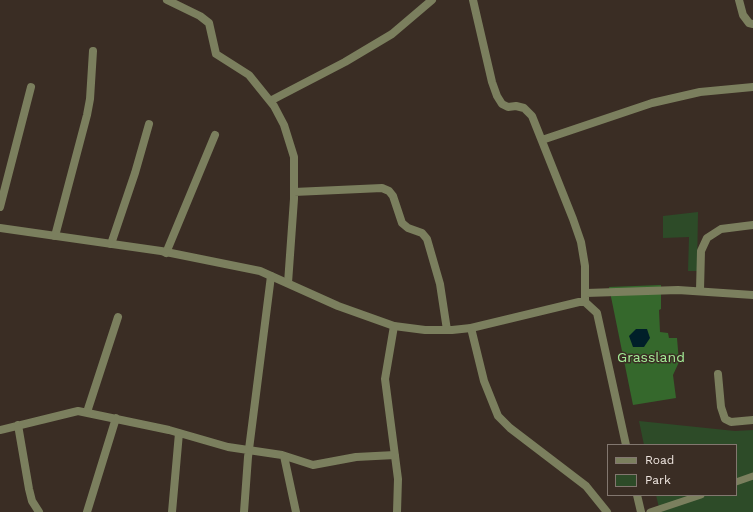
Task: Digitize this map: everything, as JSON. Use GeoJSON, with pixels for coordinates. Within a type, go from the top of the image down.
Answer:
{"type":"FeatureCollection","features":[{"type":"Feature","properties":{"kind":"street"},"geometry":{"type":"LineString","coordinates":[[167,0],[200,16],[209,23],[216,54],[249,76],[270,101],[284,125],[294,157],[294,192],[288,283]]}},
{"type":"Feature","properties":{"kind":"street"},"geometry":{"type":"LineString","coordinates":[[270,101],[345,62],[392,34],[432,0]]}},
{"type":"Feature","properties":{"kind":"street"},"geometry":{"type":"LineString","coordinates":[[473,0],[492,82],[497,96],[502,104],[508,107],[516,106],[524,108],[532,116],[581,242],[586,266],[585,302]]}},
{"type":"Feature","properties":{"kind":"street"},"geometry":{"type":"LineString","coordinates":[[739,0],[743,15],[753,24]]}},
{"type":"Feature","properties":{"kind":"street"},"geometry":{"type":"LineString","coordinates":[[55,236],[90,99],[93,51]]}},
{"type":"Feature","properties":{"kind":"street"},"geometry":{"type":"LineString","coordinates":[[0,207],[31,87]]}},
{"type":"Feature","properties":{"kind":"street"},"geometry":{"type":"LineString","coordinates":[[542,140],[652,103],[700,92],[753,87]]}},
{"type":"Feature","properties":{"kind":"street"},"geometry":{"type":"LineString","coordinates":[[111,244],[149,124]]}},
{"type":"Feature","properties":{"kind":"street"},"geometry":{"type":"LineString","coordinates":[[166,253],[215,135]]}},
{"type":"Feature","properties":{"kind":"street"},"geometry":{"type":"LineString","coordinates":[[294,192],[382,188],[389,191],[394,196],[402,223],[408,228],[422,233],[428,239],[440,284],[447,330]]}},
{"type":"Feature","properties":{"kind":"street"},"geometry":{"type":"LineString","coordinates":[[700,290],[701,251],[707,238],[721,229],[753,225]]}},
{"type":"Feature","properties":{"kind":"street"},"geometry":{"type":"LineString","coordinates":[[0,228],[166,253],[260,272],[338,306],[394,326],[447,330],[471,328],[579,302],[585,302],[597,312],[626,444]]}},
{"type":"Feature","properties":{"kind":"street"},"geometry":{"type":"LineString","coordinates":[[244,512],[249,450],[271,276]]}},
{"type":"Feature","properties":{"kind":"street"},"geometry":{"type":"LineString","coordinates":[[586,293],[700,290],[753,295]]}},
{"type":"Feature","properties":{"kind":"street"},"geometry":{"type":"LineString","coordinates":[[87,412],[118,317]]}},
{"type":"Feature","properties":{"kind":"street"},"geometry":{"type":"LineString","coordinates":[[394,326],[385,379],[398,479],[397,512]]}},
{"type":"Feature","properties":{"kind":"street"},"geometry":{"type":"LineString","coordinates":[[471,328],[484,381],[498,416],[510,428],[586,486],[606,512]]}},
{"type":"Feature","properties":{"kind":"street"},"geometry":{"type":"LineString","coordinates":[[718,374],[721,407],[725,419],[731,422],[753,420]]}},
{"type":"Feature","properties":{"kind":"street"},"geometry":{"type":"LineString","coordinates":[[0,430],[67,412],[87,412],[179,433],[228,447],[284,456],[313,465],[356,457],[395,455]]}},
{"type":"Feature","properties":{"kind":"street"},"geometry":{"type":"LineString","coordinates":[[88,512],[116,418]]}},
{"type":"Feature","properties":{"kind":"street"},"geometry":{"type":"LineString","coordinates":[[18,425],[29,489],[32,501],[39,512]]}},
{"type":"Feature","properties":{"kind":"street"},"geometry":{"type":"LineString","coordinates":[[172,512],[179,433]]}},
{"type":"Feature","properties":{"kind":"street"},"geometry":{"type":"LineString","coordinates":[[284,456],[296,512]]}},
{"type":"Feature","properties":{"kind":"street"},"geometry":{"type":"LineString","coordinates":[[637,496],[641,512]]}},
{"type":"Feature","properties":{"kind":"lane"},"geometry":{"type":"LineString","coordinates":[[737,482],[753,476]]}},
{"type":"Feature","properties":{"kind":"lane"},"geometry":{"type":"LineString","coordinates":[[650,512],[698,496]]}},
{"type":"Feature","properties":{"kind":"green space"},"geometry":{"type":"Polygon","coordinates":[[[698,212],[697,271],[688,271],[689,237],[663,238],[663,216],[698,212]]]}},
{"type":"Feature","properties":{"kind":"green space","name":"Grassland"},"geometry":{"type":"Polygon","coordinates":[[[661,285],[661,309],[659,310],[660,332],[668,333],[669,338],[677,338],[679,362],[673,375],[676,398],[633,405],[609,287],[661,285]]]}},
{"type":"Feature","properties":{"kind":"green space"},"geometry":{"type":"Polygon","coordinates":[[[639,421],[735,431],[753,430],[753,512],[660,512],[656,496],[737,496],[737,444],[644,444],[639,421]]]}},
{"type":"Feature","properties":{"kind":"water"},"geometry":{"type":"Polygon","coordinates":[[[636,329],[647,329],[650,338],[644,347],[633,347],[629,336],[636,329]]]}}]}
